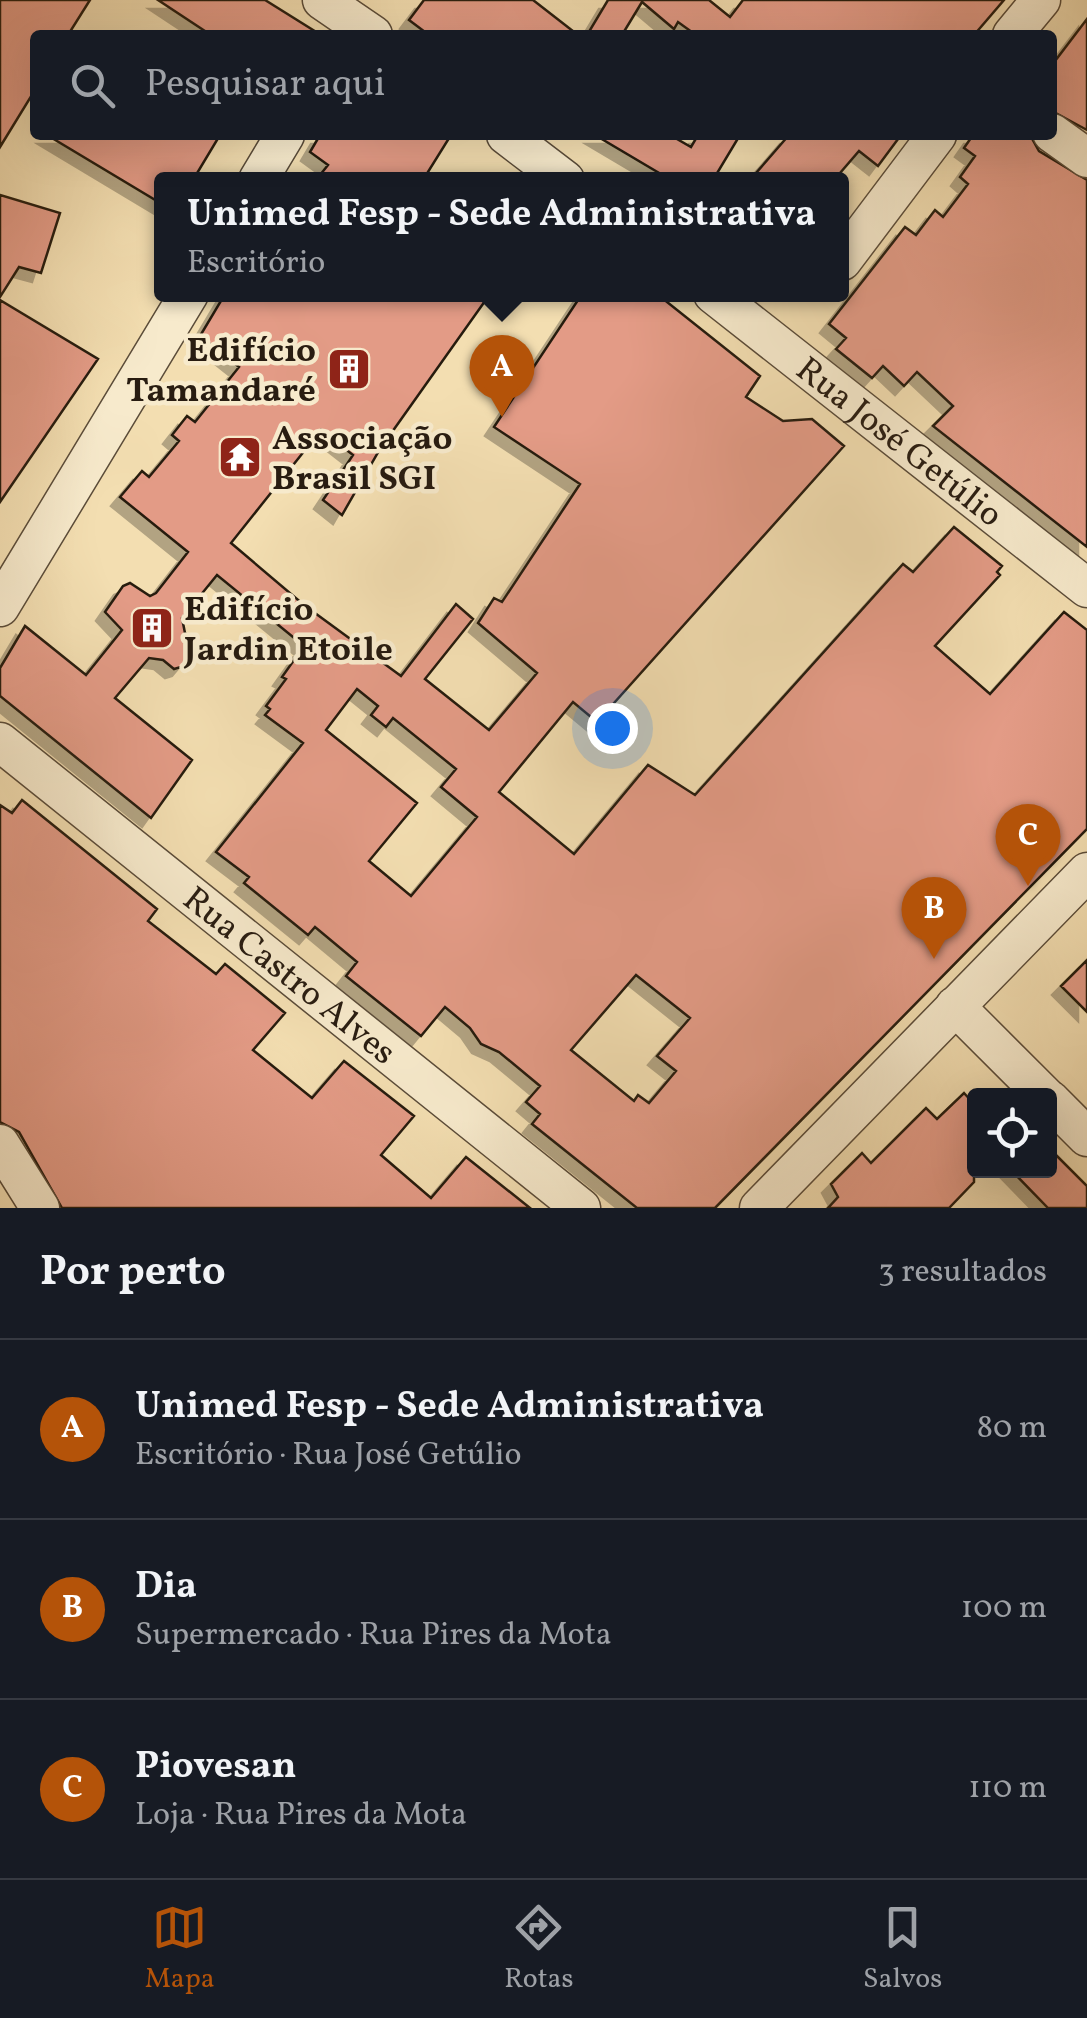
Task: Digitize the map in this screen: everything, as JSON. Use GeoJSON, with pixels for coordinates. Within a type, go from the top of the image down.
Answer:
{"type":"FeatureCollection","features":[{"type":"Feature","properties":{"kind":"street"},"geometry":{"type":"LineString","coordinates":[[322,0],[360,23]]}},
{"type":"Feature","properties":{"kind":"street"},"geometry":{"type":"LineString","coordinates":[[1016,30],[1041,0]]}},
{"type":"Feature","properties":{"kind":"street"},"geometry":{"type":"LineString","coordinates":[[1057,137],[1087,158]]}},
{"type":"Feature","properties":{"kind":"street"},"geometry":{"type":"LineString","coordinates":[[263,172],[282,140]]}},
{"type":"Feature","properties":{"kind":"street"},"geometry":{"type":"LineString","coordinates":[[512,140],[554,172]]}},
{"type":"Feature","properties":{"kind":"street"},"geometry":{"type":"LineString","coordinates":[[849,251],[933,140]]}},
{"type":"Feature","properties":{"kind":"street"},"geometry":{"type":"LineString","coordinates":[[0,606],[183,302]]}},
{"type":"Feature","properties":{"kind":"street","name":"Rua José Getúlio"},"geometry":{"type":"LineString","coordinates":[[723,302],[1087,588]]}},
{"type":"Feature","properties":{"kind":"street","name":"Rua Castro Alves"},"geometry":{"type":"LineString","coordinates":[[0,742],[580,1208]]}},
{"type":"Feature","properties":{"kind":"street"},"geometry":{"type":"LineString","coordinates":[[759,1208],[1087,872]]}},
{"type":"Feature","properties":{"kind":"street"},"geometry":{"type":"LineString","coordinates":[[955,1006],[1037,1088]]}},
{"type":"Feature","properties":{"kind":"street"},"geometry":{"type":"LineString","coordinates":[[1057,1108],[1087,1137]]}},
{"type":"Feature","properties":{"kind":"street"},"geometry":{"type":"LineString","coordinates":[[0,1144],[40,1208]]}},
{"type":"Feature","properties":{"kind":"building"},"geometry":{"type":"Polygon","coordinates":[[[0,0],[90,0],[71,30],[30,30],[30,98],[0,147],[0,0]]]}},
{"type":"Feature","properties":{"kind":"building"},"geometry":{"type":"Polygon","coordinates":[[[158,0],[265,0],[313,30],[203,30],[158,0]]]}},
{"type":"Feature","properties":{"kind":"building"},"geometry":{"type":"Polygon","coordinates":[[[424,0],[533,0],[572,30],[422,30],[409,20],[424,0]]]}},
{"type":"Feature","properties":{"kind":"building"},"geometry":{"type":"Polygon","coordinates":[[[608,0],[709,0],[730,17],[743,0],[1004,0],[978,30],[689,30],[678,22],[674,29],[642,2],[625,30],[590,30],[608,0]]]}},
{"type":"Feature","properties":{"kind":"building"},"geometry":{"type":"Polygon","coordinates":[[[1087,19],[1087,130],[1057,114],[1057,58],[1087,19]]]}},
{"type":"Feature","properties":{"kind":"building"},"geometry":{"type":"Polygon","coordinates":[[[55,140],[217,140],[198,172],[154,172],[154,199],[55,140]]]}},
{"type":"Feature","properties":{"kind":"building"},"geometry":{"type":"Polygon","coordinates":[[[317,140],[448,140],[428,172],[322,172],[328,165],[310,152],[317,140]]]}},
{"type":"Feature","properties":{"kind":"building"},"geometry":{"type":"Polygon","coordinates":[[[603,140],[679,140],[691,147],[695,140],[737,140],[718,172],[657,172],[603,140]]]}},
{"type":"Feature","properties":{"kind":"building"},"geometry":{"type":"Polygon","coordinates":[[[785,140],[897,140],[878,166],[859,151],[841,172],[757,172],[785,140]]]}},
{"type":"Feature","properties":{"kind":"building"},"geometry":{"type":"Polygon","coordinates":[[[970,140],[1033,140],[1039,151],[1087,180],[1087,547],[933,426],[953,406],[917,372],[904,386],[883,366],[872,378],[836,349],[846,338],[829,324],[905,227],[916,235],[935,210],[943,217],[968,184],[960,177],[975,156],[964,148],[970,140]]]}},
{"type":"Feature","properties":{"kind":"building"},"geometry":{"type":"Polygon","coordinates":[[[0,195],[60,213],[41,273],[19,267],[0,297],[0,195]]]}},
{"type":"Feature","properties":{"kind":"building"},"geometry":{"type":"Polygon","coordinates":[[[0,300],[98,359],[0,502],[0,300]]]}},
{"type":"Feature","properties":{"kind":"building"},"geometry":{"type":"Polygon","coordinates":[[[220,302],[484,302],[380,449],[342,515],[323,500],[353,455],[321,430],[231,543],[304,605],[401,676],[456,604],[473,619],[425,679],[489,730],[537,673],[478,623],[494,598],[502,602],[580,484],[494,427],[577,302],[667,302],[760,376],[746,397],[783,421],[812,419],[844,446],[597,722],[573,702],[499,792],[574,854],[648,765],[695,795],[903,564],[913,572],[954,527],[1002,566],[997,572],[1000,575],[935,646],[990,694],[1064,612],[1087,630],[1087,829],[715,1208],[637,1208],[532,1124],[540,1114],[526,1102],[540,1086],[499,1052],[481,1044],[470,1028],[445,1007],[421,1036],[346,976],[357,962],[315,927],[308,935],[244,883],[249,877],[216,852],[303,743],[265,715],[270,709],[266,706],[286,679],[282,677],[304,646],[217,575],[182,618],[185,633],[196,641],[192,646],[196,649],[181,667],[174,669],[163,660],[149,658],[115,698],[192,760],[151,818],[0,696],[0,668],[25,626],[86,675],[122,630],[105,612],[123,586],[130,583],[150,596],[156,593],[188,552],[120,497],[142,471],[149,477],[179,441],[172,435],[187,416],[195,422],[239,367],[200,336],[220,302]],[[357,689],[326,730],[417,803],[369,861],[411,896],[477,817],[441,787],[456,769],[393,718],[386,727],[371,715],[378,706],[357,689]],[[636,975],[571,1050],[634,1101],[638,1095],[649,1103],[676,1071],[657,1056],[690,1018],[636,975]]]}},
{"type":"Feature","properties":{"kind":"building"},"geometry":{"type":"Polygon","coordinates":[[[22,800],[157,909],[148,921],[216,974],[225,964],[285,1013],[253,1050],[312,1098],[344,1061],[414,1116],[381,1155],[431,1198],[466,1157],[530,1208],[62,1208],[19,1132],[0,1122],[0,805],[12,813],[22,800]]]}},
{"type":"Feature","properties":{"kind":"building"},"geometry":{"type":"Polygon","coordinates":[[[1087,960],[1087,1012],[1061,986],[1087,960]]]}},
{"type":"Feature","properties":{"kind":"building"},"geometry":{"type":"Polygon","coordinates":[[[964,1093],[967,1096],[967,1178],[974,1178],[974,1182],[949,1208],[828,1208],[838,1197],[831,1184],[862,1153],[871,1163],[926,1108],[937,1119],[964,1093]]]}},
{"type":"Feature","properties":{"kind":"building"},"geometry":{"type":"Polygon","coordinates":[[[1057,1156],[1087,1186],[1087,1208],[1048,1208],[1019,1178],[1057,1178],[1057,1156]]]}},
{"type":"Feature","properties":{"kind":"place","name":"Edifício Tamandaré"},"geometry":{"type":"Point","coordinates":[349,369]}},
{"type":"Feature","properties":{"kind":"place","name":"Unimed Fesp - Sede Administrativa"},"geometry":{"type":"Point","coordinates":[502,417]}},
{"type":"Feature","properties":{"kind":"place","name":"Associação Brasil SGI"},"geometry":{"type":"Point","coordinates":[240,457]}},
{"type":"Feature","properties":{"kind":"place","name":"Edifício Jardin Etoile"},"geometry":{"type":"Point","coordinates":[152,628]}},
{"type":"Feature","properties":{"kind":"place","name":"Piovesan"},"geometry":{"type":"Point","coordinates":[1028,886]}},
{"type":"Feature","properties":{"kind":"place","name":"Dia"},"geometry":{"type":"Point","coordinates":[934,959]}}]}
